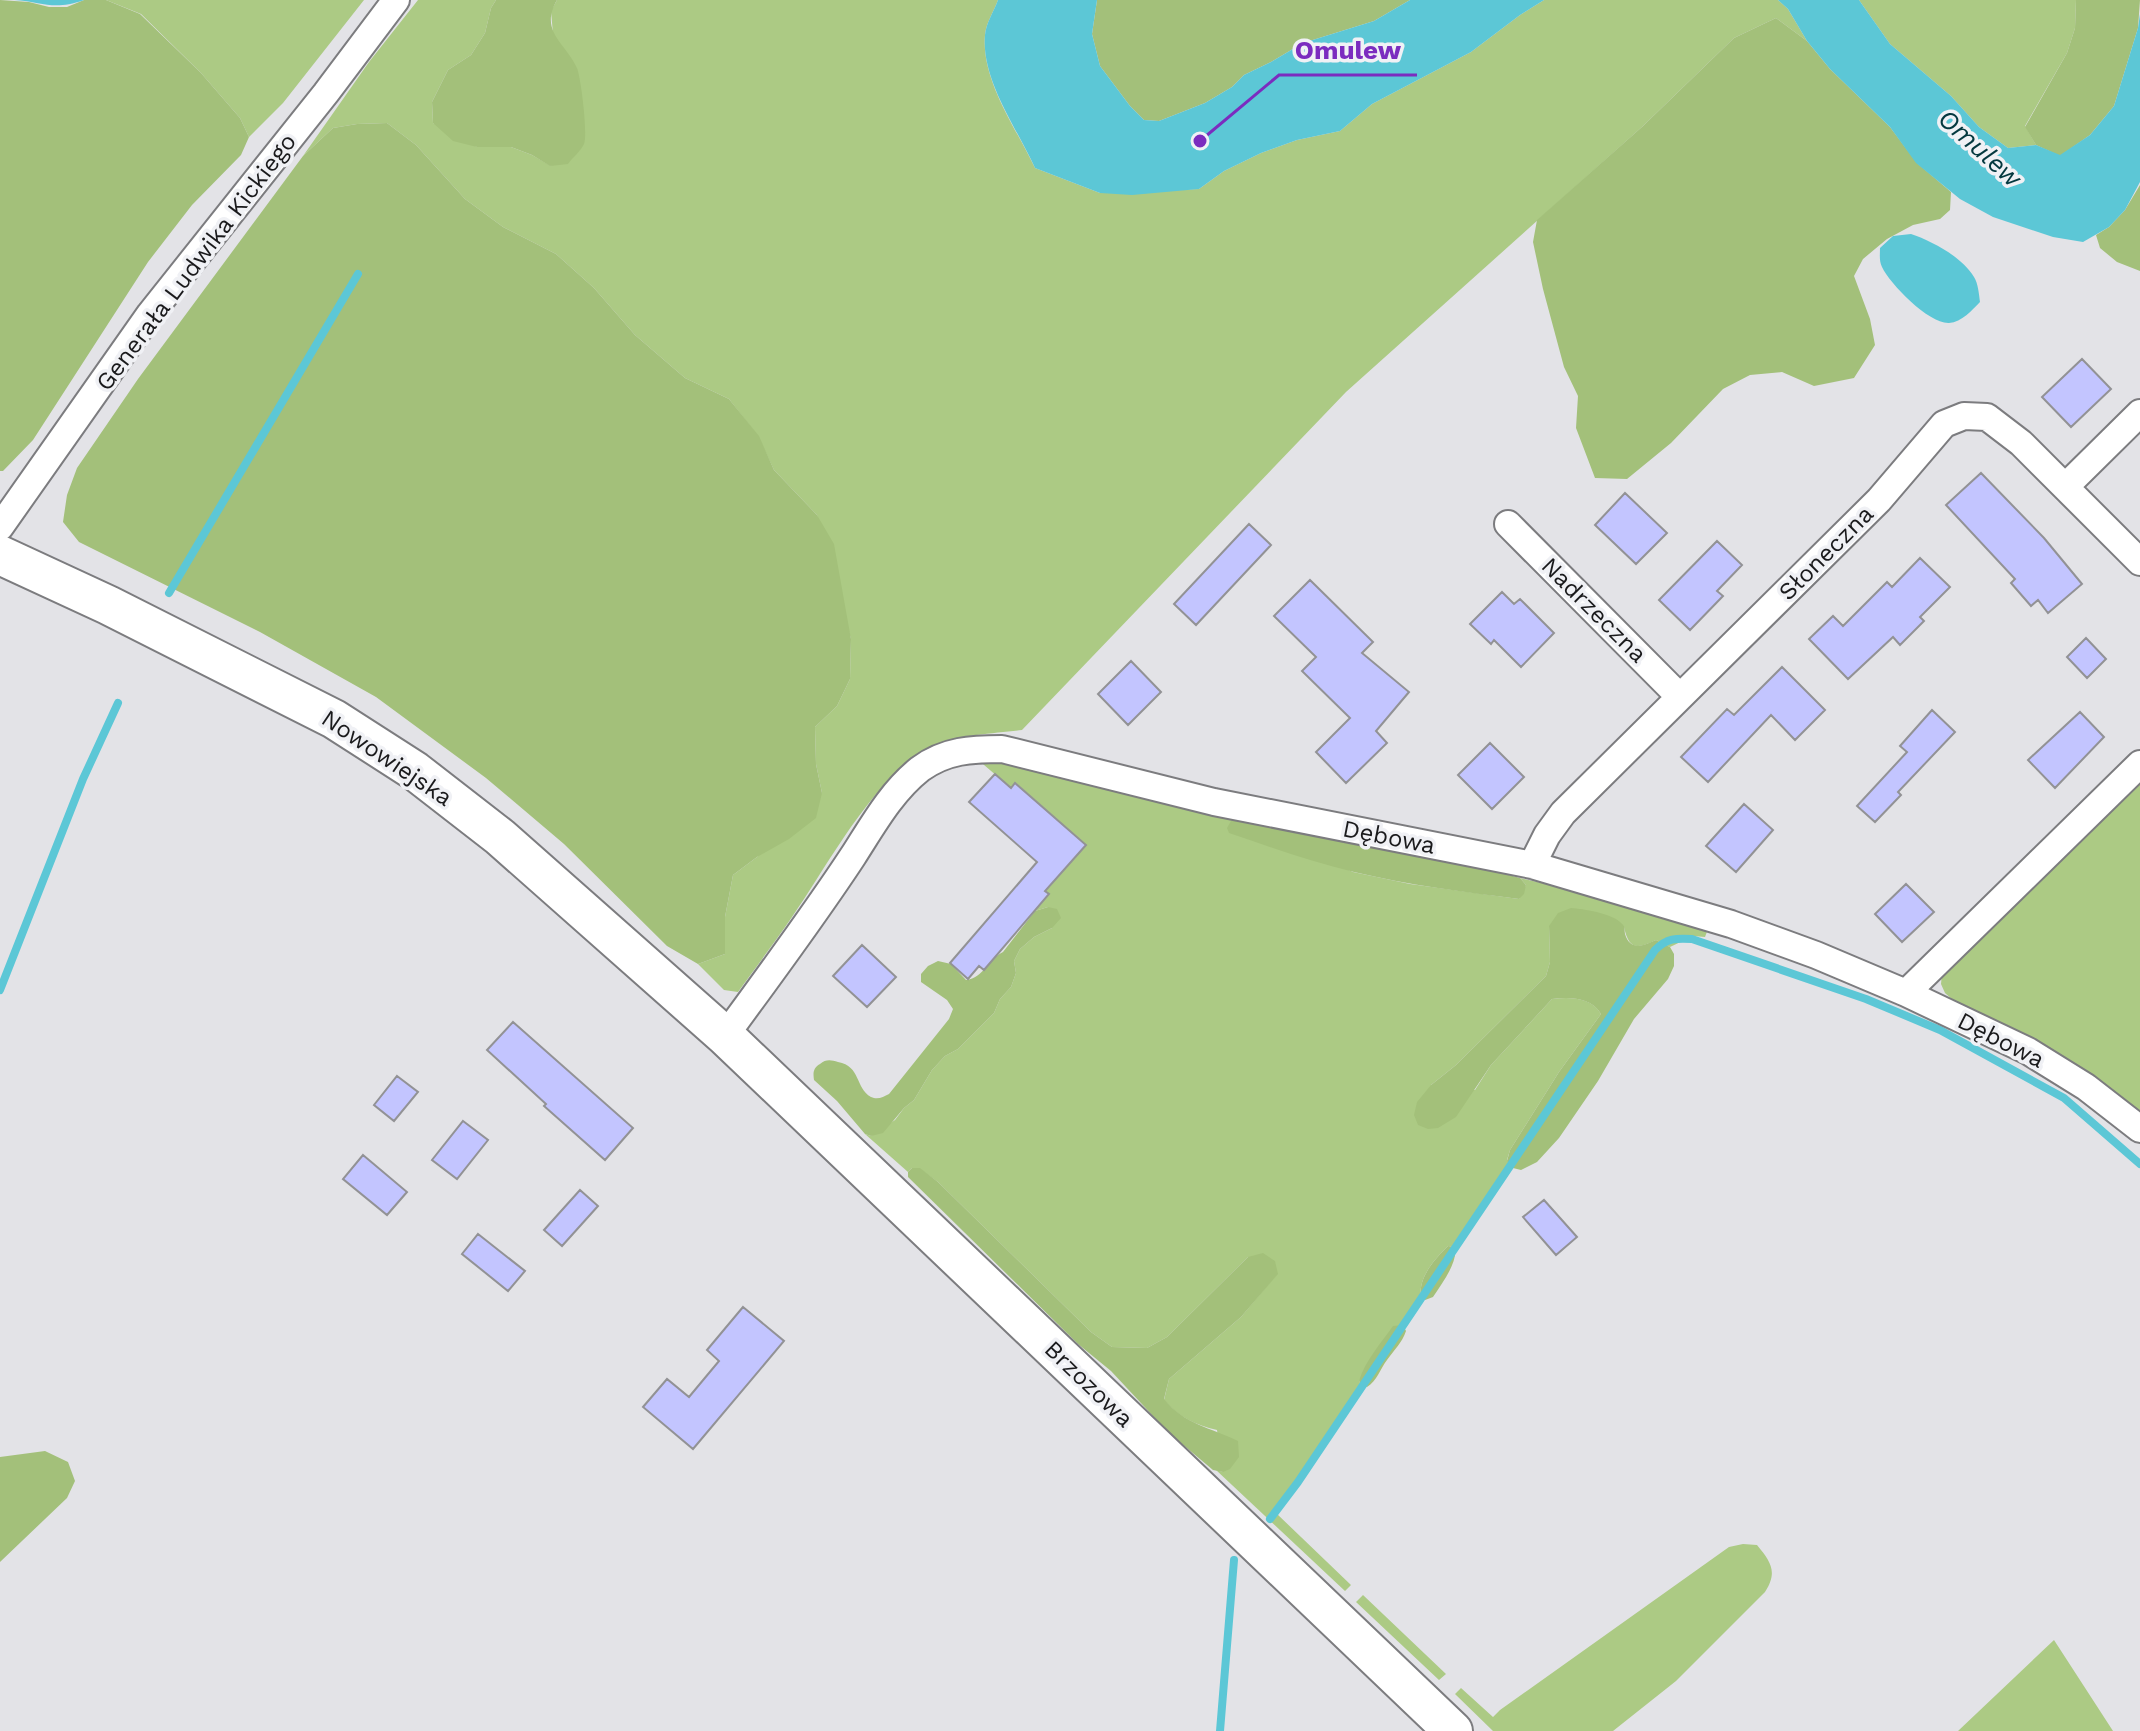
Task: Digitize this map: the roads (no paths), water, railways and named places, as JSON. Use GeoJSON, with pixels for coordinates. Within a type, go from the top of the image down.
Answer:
{"type":"FeatureCollection","features":[{"type":"Feature","properties":{"kind":"main road","name":"Nowowiejska"},"geometry":{"type":"LineString","coordinates":[[0,555],[108,605],[334,719],[415,771],[500,837],[725,1036]]}},
{"type":"Feature","properties":{"kind":"main road","name":"Brzozowa"},"geometry":{"type":"LineString","coordinates":[[725,1036],[1453,1731]]}},
{"type":"Feature","properties":{"kind":"street","name":"Generała Ludwika Kickiego"},"geometry":{"type":"LineString","coordinates":[[0,527],[150,314],[396,0]]}},
{"type":"Feature","properties":{"kind":"street"},"geometry":{"type":"LineString","coordinates":[[2065,487],[2140,413]]}},
{"type":"Feature","properties":{"kind":"street","name":"Słoneczna"},"geometry":{"type":"LineString","coordinates":[[1532,865],[1547,835],[1563,813],[1879,500],[1944,424],[1964,416],[1987,417],[2021,443],[2140,562]]}},
{"type":"Feature","properties":{"kind":"street","name":"Nadrzeczna"},"geometry":{"type":"LineString","coordinates":[[1508,524],[1680,697]]}},
{"type":"Feature","properties":{"kind":"street","name":"Dębowa"},"geometry":{"type":"LineString","coordinates":[[725,1036],[853,856],[884,807],[920,769],[967,749],[1002,749],[1214,802],[1532,865],[1731,924],[1906,993],[2028,1051],[2086,1087],[2140,1129]]}},
{"type":"Feature","properties":{"kind":"street"},"geometry":{"type":"LineString","coordinates":[[1906,993],[2140,764]]}},
{"type":"Feature","properties":{"kind":"water"},"geometry":{"type":"Polygon","coordinates":[[[14,0],[84,0],[56,5],[14,0]]]}},
{"type":"Feature","properties":{"kind":"water"},"geometry":{"type":"Polygon","coordinates":[[[998,0],[1097,0],[1092,34],[1100,66],[1144,120],[1159,121],[1205,103],[1232,87],[1244,75],[1303,43],[1374,21],[1410,0],[1544,0],[1471,52],[1372,104],[1340,131],[1297,140],[1261,153],[1224,171],[1199,189],[1132,195],[1100,193],[1035,168],[994,86],[985,52],[988,22],[998,0]]]}},
{"type":"Feature","properties":{"kind":"water"},"geometry":{"type":"Polygon","coordinates":[[[1778,0],[1859,0],[1890,44],[1951,96],[1979,127],[2008,148],[2036,145],[2060,155],[2090,135],[2114,106],[2140,14],[2140,182],[2125,210],[2109,227],[2083,242],[2053,237],[1993,217],[1960,199],[1916,163],[1890,127],[1830,69],[1807,41],[1788,9],[1778,0]]]}},
{"type":"Feature","properties":{"kind":"water"},"geometry":{"type":"Polygon","coordinates":[[[1911,234],[1946,251],[1974,277],[1980,302],[1962,318],[1949,323],[1931,317],[1911,302],[1886,274],[1880,262],[1880,248],[1893,236],[1911,234]]]}},
{"type":"Feature","properties":{"kind":"waterway"},"geometry":{"type":"LineString","coordinates":[[169,593],[358,274]]}},
{"type":"Feature","properties":{"kind":"waterway"},"geometry":{"type":"LineString","coordinates":[[0,990],[83,779],[118,703]]}},
{"type":"Feature","properties":{"kind":"waterway"},"geometry":{"type":"LineString","coordinates":[[1270,1519],[1298,1482],[1655,950],[1668,941],[1692,939],[1866,999],[1940,1030],[2064,1098],[2140,1164]]}},
{"type":"Feature","properties":{"kind":"waterway"},"geometry":{"type":"LineString","coordinates":[[1220,1731],[1234,1560]]}},
{"type":"Feature","properties":{"kind":"place","name":"Omulew"},"geometry":{"type":"Point","coordinates":[1200,141]}}]}
